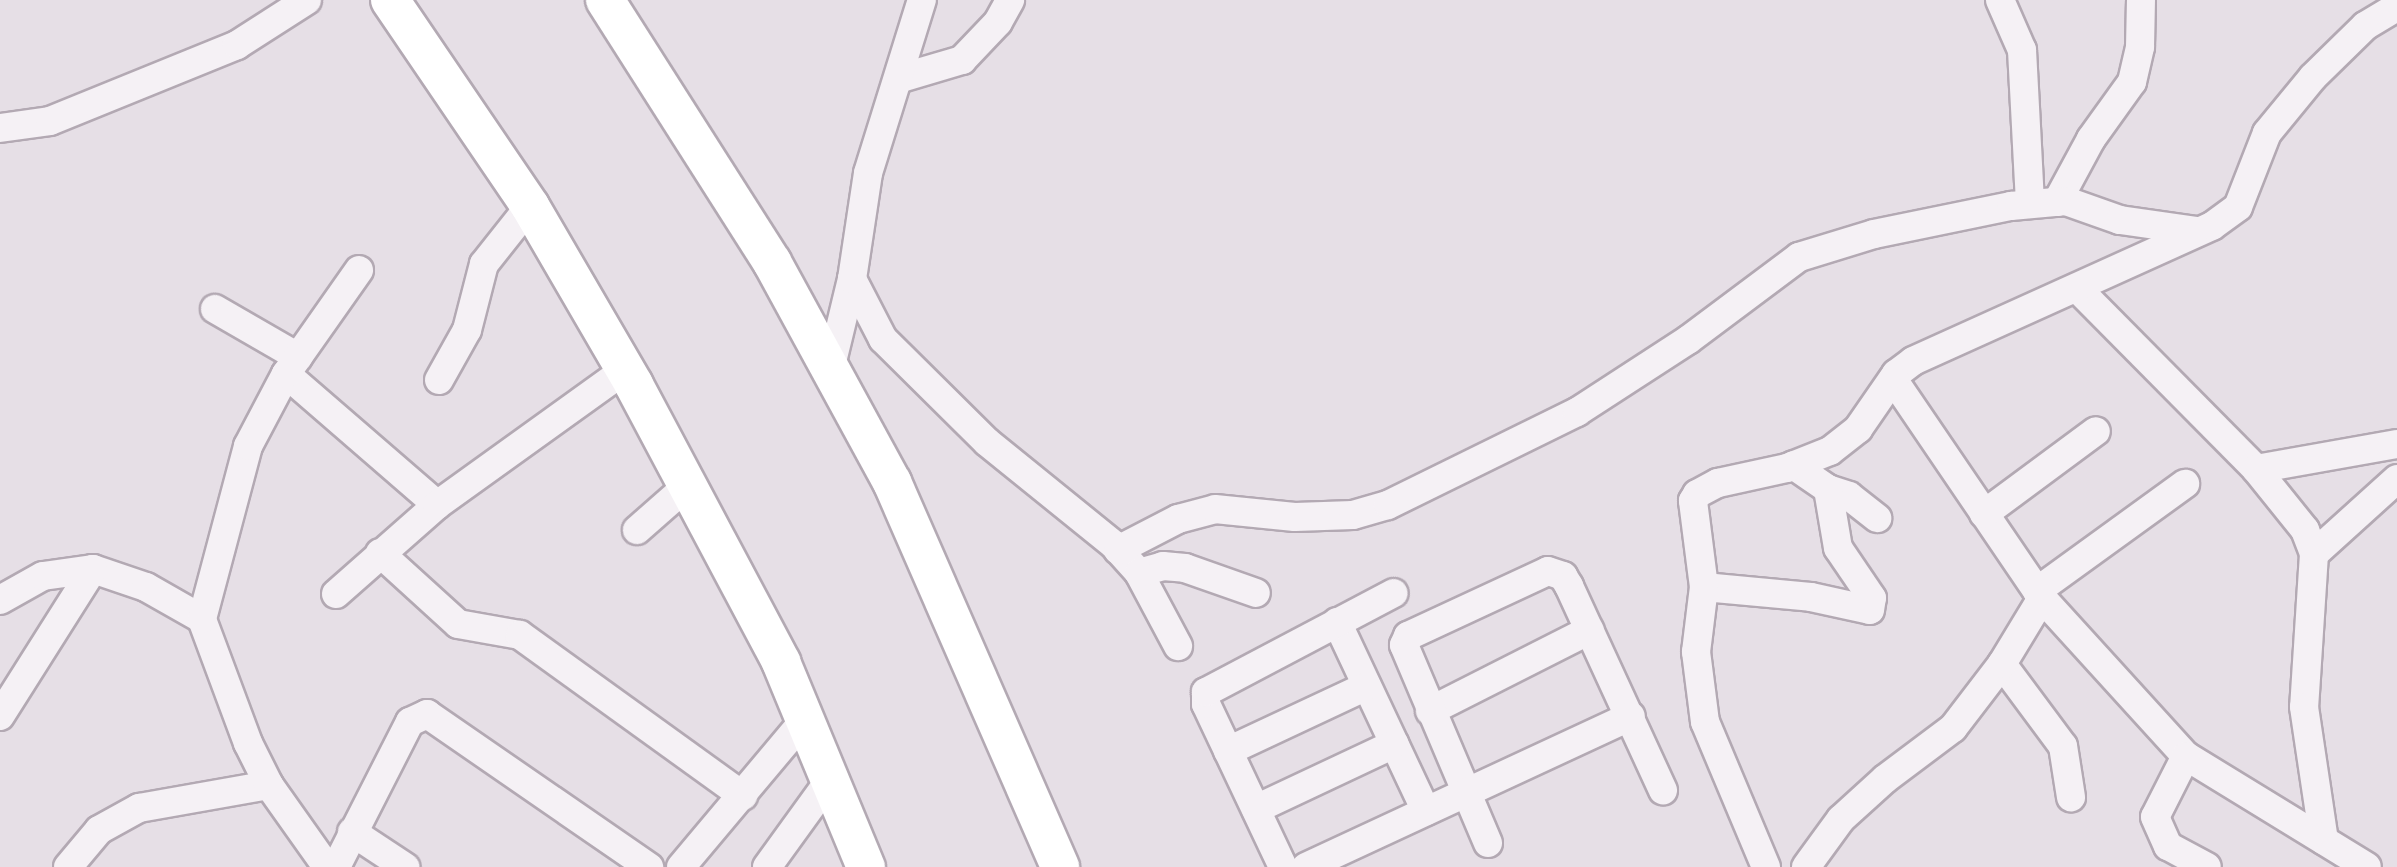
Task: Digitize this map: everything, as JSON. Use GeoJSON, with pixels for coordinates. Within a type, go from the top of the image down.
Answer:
{"type":"FeatureCollection","features":[{"type":"Feature","properties":{"kind":"highway"},"geometry":{"type":"LineString","coordinates":[[390,0],[530,206],[625,370],[781,662],[866,867]]}},
{"type":"Feature","properties":{"kind":"highway"},"geometry":{"type":"LineString","coordinates":[[605,0],[772,262],[892,482],[1060,867]]}},
{"type":"Feature","properties":{"kind":"street"},"geometry":{"type":"LineString","coordinates":[[0,128],[50,121],[237,45],[307,0]]}},
{"type":"Feature","properties":{"kind":"street"},"geometry":{"type":"LineString","coordinates":[[830,370],[852,279],[868,173],[901,78],[922,0]]}},
{"type":"Feature","properties":{"kind":"street"},"geometry":{"type":"LineString","coordinates":[[901,78],[962,60],[998,22],[1010,0]]}},
{"type":"Feature","properties":{"kind":"street"},"geometry":{"type":"LineString","coordinates":[[2000,0],[2022,51],[2044,203]]}},
{"type":"Feature","properties":{"kind":"street"},"geometry":{"type":"LineString","coordinates":[[2044,203],[2132,82],[2140,47],[2141,0]]}},
{"type":"Feature","properties":{"kind":"street"},"geometry":{"type":"LineString","coordinates":[[1766,867],[1705,722],[1696,652],[1704,587],[1693,501],[1697,494],[1718,484],[1793,465],[1830,451],[1858,429],[1893,379],[1913,360],[2200,232],[2238,207],[2267,133],[2313,77],[2365,26],[2397,7]]}},
{"type":"Feature","properties":{"kind":"street"},"geometry":{"type":"LineString","coordinates":[[1118,550],[1178,519],[1215,509],[1295,517],[1353,515],[1388,505],[1577,412],[1688,340],[1799,257],[1874,234],[2044,203],[2120,220],[2200,232]]}},
{"type":"Feature","properties":{"kind":"street"},"geometry":{"type":"LineString","coordinates":[[439,380],[467,330],[484,264],[530,206]]}},
{"type":"Feature","properties":{"kind":"street"},"geometry":{"type":"LineString","coordinates":[[327,867],[269,785],[248,743],[202,619],[248,446],[292,365],[359,270]]}},
{"type":"Feature","properties":{"kind":"street"},"geometry":{"type":"LineString","coordinates":[[852,279],[883,339],[988,442],[1118,550],[1139,573],[1178,646]]}},
{"type":"Feature","properties":{"kind":"street"},"geometry":{"type":"LineString","coordinates":[[2077,288],[2256,469],[2305,530],[2314,554],[2304,707],[2324,841]]}},
{"type":"Feature","properties":{"kind":"street"},"geometry":{"type":"LineString","coordinates":[[215,309],[292,365],[438,505]]}},
{"type":"Feature","properties":{"kind":"street"},"geometry":{"type":"LineString","coordinates":[[336,594],[438,505],[625,370]]}},
{"type":"Feature","properties":{"kind":"street"},"geometry":{"type":"LineString","coordinates":[[1893,379],[2039,594],[2186,755],[2367,867]]}},
{"type":"Feature","properties":{"kind":"street"},"geometry":{"type":"LineString","coordinates":[[1984,514],[2096,432]]}},
{"type":"Feature","properties":{"kind":"street"},"geometry":{"type":"LineString","coordinates":[[2256,469],[2397,444]]}},
{"type":"Feature","properties":{"kind":"street"},"geometry":{"type":"LineString","coordinates":[[1793,465],[1828,489],[1849,496],[1877,518]]}},
{"type":"Feature","properties":{"kind":"street"},"geometry":{"type":"LineString","coordinates":[[2314,554],[2397,479]]}},
{"type":"Feature","properties":{"kind":"street"},"geometry":{"type":"LineString","coordinates":[[1806,867],[1841,819],[1885,779],[1953,728],[2002,664],[2039,594],[2185,484]]}},
{"type":"Feature","properties":{"kind":"street"},"geometry":{"type":"LineString","coordinates":[[637,530],[687,486]]}},
{"type":"Feature","properties":{"kind":"street"},"geometry":{"type":"LineString","coordinates":[[1704,587],[1811,597],[1870,610],[1872,598],[1838,548],[1828,489]]}},
{"type":"Feature","properties":{"kind":"street"},"geometry":{"type":"LineString","coordinates":[[380,553],[458,624],[520,635],[743,796]]}},
{"type":"Feature","properties":{"kind":"street"},"geometry":{"type":"LineString","coordinates":[[1139,573],[1163,566],[1185,568],[1256,593]]}},
{"type":"Feature","properties":{"kind":"street"},"geometry":{"type":"LineString","coordinates":[[0,600],[43,576],[93,569],[146,587],[202,619]]}},
{"type":"Feature","properties":{"kind":"street"},"geometry":{"type":"LineString","coordinates":[[0,716],[93,569]]}},
{"type":"Feature","properties":{"kind":"street"},"geometry":{"type":"LineString","coordinates":[[1488,843],[1405,651],[1408,636],[1548,571],[1563,576],[1631,716],[1663,790]]}},
{"type":"Feature","properties":{"kind":"street"},"geometry":{"type":"LineString","coordinates":[[1283,867],[1206,704],[1206,692],[1394,593]]}},
{"type":"Feature","properties":{"kind":"street"},"geometry":{"type":"LineString","coordinates":[[1337,622],[1426,811]]}},
{"type":"Feature","properties":{"kind":"street"},"geometry":{"type":"LineString","coordinates":[[1430,711],[1590,631]]}},
{"type":"Feature","properties":{"kind":"street"},"geometry":{"type":"LineString","coordinates":[[2002,664],[2063,746],[2071,797]]}},
{"type":"Feature","properties":{"kind":"street"},"geometry":{"type":"LineString","coordinates":[[1228,751],[1367,686]]}},
{"type":"Feature","properties":{"kind":"street"},"geometry":{"type":"LineString","coordinates":[[336,867],[410,722],[427,714],[649,867]]}},
{"type":"Feature","properties":{"kind":"street"},"geometry":{"type":"LineString","coordinates":[[1306,867],[1631,716]]}},
{"type":"Feature","properties":{"kind":"street"},"geometry":{"type":"LineString","coordinates":[[681,867],[806,718]]}},
{"type":"Feature","properties":{"kind":"street"},"geometry":{"type":"LineString","coordinates":[[1256,809],[1394,744]]}},
{"type":"Feature","properties":{"kind":"street"},"geometry":{"type":"LineString","coordinates":[[2186,755],[2155,817],[2168,846],[2207,867]]}},
{"type":"Feature","properties":{"kind":"street"},"geometry":{"type":"LineString","coordinates":[[767,867],[830,780]]}},
{"type":"Feature","properties":{"kind":"street"},"geometry":{"type":"LineString","coordinates":[[68,867],[72,857],[99,830],[139,808],[269,785]]}},
{"type":"Feature","properties":{"kind":"street"},"geometry":{"type":"LineString","coordinates":[[352,832],[405,867]]}}]}
